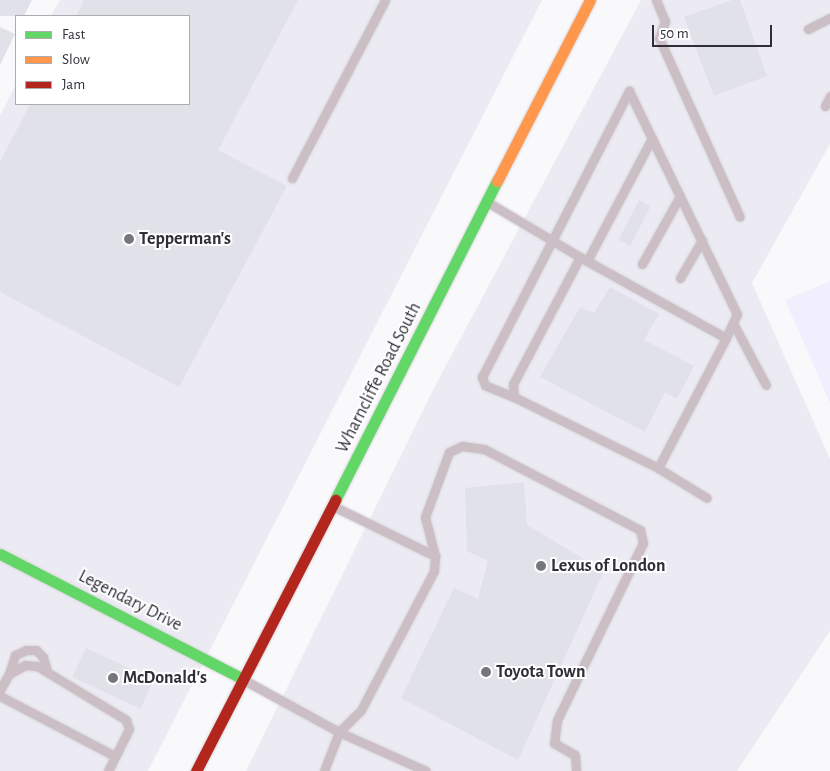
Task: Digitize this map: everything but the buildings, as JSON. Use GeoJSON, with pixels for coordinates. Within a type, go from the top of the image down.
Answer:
{"type":"FeatureCollection","features":[{"type":"Feature","properties":{"kind":"main road","name":"Wharncliffe Road South"},"geometry":{"type":"LineString","coordinates":[[196,771],[489,203],[590,0]]}},
{"type":"Feature","properties":{"kind":"main road","name":"Legendary Drive"},"geometry":{"type":"LineString","coordinates":[[0,554],[243,679]]}},
{"type":"Feature","properties":{"kind":"lane"},"geometry":{"type":"LineString","coordinates":[[292,178],[385,0]]}},
{"type":"Feature","properties":{"kind":"lane"},"geometry":{"type":"LineString","coordinates":[[658,1],[665,21],[658,38],[740,217]]}},
{"type":"Feature","properties":{"kind":"lane"},"geometry":{"type":"LineString","coordinates":[[808,29],[830,18]]}},
{"type":"Feature","properties":{"kind":"lane"},"geometry":{"type":"LineString","coordinates":[[658,468],[737,314],[629,91],[482,377],[485,385],[514,397],[658,468],[707,498]]}},
{"type":"Feature","properties":{"kind":"lane"},"geometry":{"type":"LineString","coordinates":[[825,106],[830,96]]}},
{"type":"Feature","properties":{"kind":"lane"},"geometry":{"type":"LineString","coordinates":[[514,397],[512,384],[652,138]]}},
{"type":"Feature","properties":{"kind":"lane"},"geometry":{"type":"LineString","coordinates":[[642,264],[680,196]]}},
{"type":"Feature","properties":{"kind":"lane"},"geometry":{"type":"LineString","coordinates":[[489,203],[552,241],[726,338]]}},
{"type":"Feature","properties":{"kind":"lane"},"geometry":{"type":"LineString","coordinates":[[680,278],[702,240]]}},
{"type":"Feature","properties":{"kind":"lane"},"geometry":{"type":"LineString","coordinates":[[733,323],[766,385]]}},
{"type":"Feature","properties":{"kind":"lane"},"geometry":{"type":"LineString","coordinates":[[324,771],[339,732],[361,710],[434,571],[435,556],[425,517],[449,452],[462,446],[484,449],[640,530],[643,544],[557,720],[554,743],[575,755],[576,771]]}},
{"type":"Feature","properties":{"kind":"lane"},"geometry":{"type":"LineString","coordinates":[[333,506],[435,556]]}},
{"type":"Feature","properties":{"kind":"lane"},"geometry":{"type":"LineString","coordinates":[[0,690],[9,674],[15,655],[26,650],[36,650],[43,657],[47,671]]}},
{"type":"Feature","properties":{"kind":"lane"},"geometry":{"type":"LineString","coordinates":[[9,674],[25,665],[47,671],[129,724],[108,771]]}},
{"type":"Feature","properties":{"kind":"lane"},"geometry":{"type":"LineString","coordinates":[[243,679],[339,732],[426,771]]}},
{"type":"Feature","properties":{"kind":"lane"},"geometry":{"type":"LineString","coordinates":[[0,696],[115,756]]}},
{"type":"Feature","properties":{"kind":"shaded area"},"geometry":{"type":"Polygon","coordinates":[[[60,0],[542,0],[148,771],[0,771],[0,116],[15,86],[15,105],[190,105],[190,15],[52,15],[60,0]]]}},
{"type":"Feature","properties":{"kind":"shaded area"},"geometry":{"type":"Polygon","coordinates":[[[641,0],[830,0],[830,144],[752,283],[830,459],[830,631],[737,771],[246,771],[435,386],[641,0]]]}},
{"type":"Feature","properties":{"kind":"shaded area"},"geometry":{"type":"Polygon","coordinates":[[[830,281],[830,403],[785,300],[830,281]]]}},
{"type":"Feature","properties":{"kind":"traffic: fast"},"geometry":{"type":"LineString","coordinates":[[335,500],[497,181]]}},
{"type":"Feature","properties":{"kind":"traffic: fast"},"geometry":{"type":"LineString","coordinates":[[0,554],[243,679]]}},
{"type":"Feature","properties":{"kind":"traffic: slow"},"geometry":{"type":"LineString","coordinates":[[497,181],[590,0]]}},
{"type":"Feature","properties":{"kind":"traffic: jam"},"geometry":{"type":"LineString","coordinates":[[196,771],[335,500]]}},
{"type":"Feature","properties":{"kind":"place","name":"Tepperman's"},"geometry":{"type":"Point","coordinates":[129,239]}},
{"type":"Feature","properties":{"kind":"place","name":"Lexus of London"},"geometry":{"type":"Point","coordinates":[541,566]}},
{"type":"Feature","properties":{"kind":"place","name":"Toyota Town"},"geometry":{"type":"Point","coordinates":[486,672]}},
{"type":"Feature","properties":{"kind":"place","name":"McDonald's"},"geometry":{"type":"Point","coordinates":[113,678]}}]}
